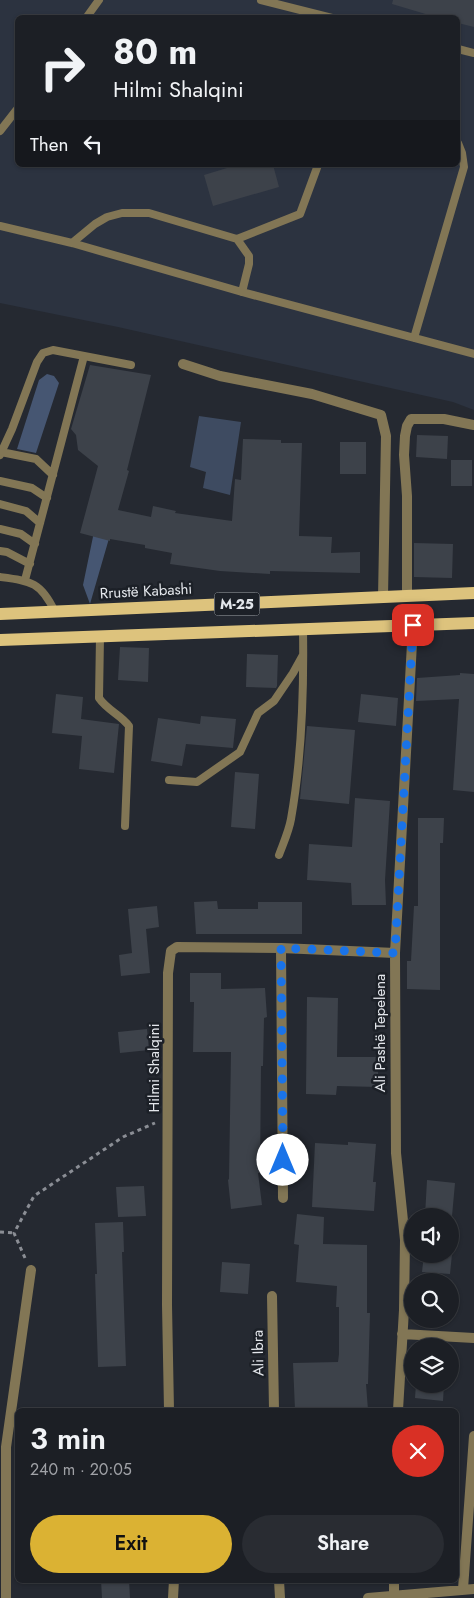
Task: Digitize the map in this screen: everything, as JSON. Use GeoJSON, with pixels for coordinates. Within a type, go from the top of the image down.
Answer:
{"type":"FeatureCollection","features":[{"type":"Feature","properties":{"kind":"main road","name":"Rrustë Kabashi"},"geometry":{"type":"LineString","coordinates":[[0,614],[474,593]]}},
{"type":"Feature","properties":{"kind":"main road","name":"M-25"},"geometry":{"type":"LineString","coordinates":[[0,640],[474,622]]}},
{"type":"Feature","properties":{"kind":"street"},"geometry":{"type":"LineString","coordinates":[[182,364],[220,376],[312,394],[381,415],[386,436],[383,597]]}},
{"type":"Feature","properties":{"kind":"street"},"geometry":{"type":"LineString","coordinates":[[408,596],[407,496],[404,455],[404,436],[407,426],[412,419],[444,419],[474,426]]}},
{"type":"Feature","properties":{"kind":"street","name":"Ali Pashë Tepelena"},"geometry":{"type":"LineString","coordinates":[[398,1408],[405,1240],[396,1153],[395,953],[413,625]]}},
{"type":"Feature","properties":{"kind":"street","name":"Hilmi Shalqini"},"geometry":{"type":"LineString","coordinates":[[169,1408],[168,973],[171,951],[177,947],[281,948],[395,953]]}},
{"type":"Feature","properties":{"kind":"street"},"geometry":{"type":"LineString","coordinates":[[281,948],[283,1198]]}},
{"type":"Feature","properties":{"kind":"street"},"geometry":{"type":"LineString","coordinates":[[6,1598],[3,1456],[6,1447],[31,1270]]}},
{"type":"Feature","properties":{"kind":"street","name":"Ali Ibra"},"geometry":{"type":"LineString","coordinates":[[272,1296],[274,1408]]}},
{"type":"Feature","properties":{"kind":"street"},"geometry":{"type":"LineString","coordinates":[[402,1334],[474,1338]]}},
{"type":"Feature","properties":{"kind":"street"},"geometry":{"type":"LineString","coordinates":[[463,1589],[474,1436]]}},
{"type":"Feature","properties":{"kind":"street"},"geometry":{"type":"LineString","coordinates":[[173,1598],[174,1583]]}},
{"type":"Feature","properties":{"kind":"street"},"geometry":{"type":"LineString","coordinates":[[279,1583],[280,1598]]}},
{"type":"Feature","properties":{"kind":"street"},"geometry":{"type":"LineString","coordinates":[[395,1583],[397,1596]]}},
{"type":"Feature","properties":{"kind":"street"},"geometry":{"type":"LineString","coordinates":[[368,1598],[474,1588]]}},
{"type":"Feature","properties":{"kind":"lane"},"geometry":{"type":"LineString","coordinates":[[88,15],[99,0]]}},
{"type":"Feature","properties":{"kind":"lane"},"geometry":{"type":"LineString","coordinates":[[261,0],[320,15]]}},
{"type":"Feature","properties":{"kind":"lane"},"geometry":{"type":"LineString","coordinates":[[460,50],[474,53]]}},
{"type":"Feature","properties":{"kind":"lane"},"geometry":{"type":"LineString","coordinates":[[0,131],[15,112]]}},
{"type":"Feature","properties":{"kind":"lane"},"geometry":{"type":"LineString","coordinates":[[414,338],[464,167],[460,148]]}},
{"type":"Feature","properties":{"kind":"lane"},"geometry":{"type":"LineString","coordinates":[[72,243],[95,224],[107,217],[135,212],[149,213],[237,239],[300,214],[317,167]]}},
{"type":"Feature","properties":{"kind":"lane"},"geometry":{"type":"LineString","coordinates":[[0,226],[72,243],[242,292],[474,354]]}},
{"type":"Feature","properties":{"kind":"lane"},"geometry":{"type":"LineString","coordinates":[[237,239],[249,256],[249,264],[242,292]]}},
{"type":"Feature","properties":{"kind":"lane"},"geometry":{"type":"LineString","coordinates":[[53,474],[36,459],[1,454],[37,362],[43,354],[53,350],[131,365]]}},
{"type":"Feature","properties":{"kind":"lane"},"geometry":{"type":"LineString","coordinates":[[26,580],[84,356]]}},
{"type":"Feature","properties":{"kind":"lane"},"geometry":{"type":"LineString","coordinates":[[0,481],[32,488],[47,498]]}},
{"type":"Feature","properties":{"kind":"lane"},"geometry":{"type":"LineString","coordinates":[[0,504],[26,511],[40,523]]}},
{"type":"Feature","properties":{"kind":"lane"},"geometry":{"type":"LineString","coordinates":[[0,529],[21,534],[35,544]]}},
{"type":"Feature","properties":{"kind":"lane"},"geometry":{"type":"LineString","coordinates":[[0,551],[7,552],[30,564]]}},
{"type":"Feature","properties":{"kind":"lane"},"geometry":{"type":"LineString","coordinates":[[0,577],[26,580],[40,588],[50,600],[55,612]]}},
{"type":"Feature","properties":{"kind":"lane"},"geometry":{"type":"LineString","coordinates":[[279,855],[291,821],[302,717],[303,629]]}},
{"type":"Feature","properties":{"kind":"lane"},"geometry":{"type":"LineString","coordinates":[[100,637],[99,698],[104,705],[124,719],[129,726],[125,826]]}},
{"type":"Feature","properties":{"kind":"lane"},"geometry":{"type":"LineString","coordinates":[[169,780],[197,782],[240,752],[258,713],[274,702],[304,653]]}},
{"type":"Feature","properties":{"kind":"path"},"geometry":{"type":"LineString","coordinates":[[14,1233],[34,1196],[123,1137],[169,1117]]}},
{"type":"Feature","properties":{"kind":"path"},"geometry":{"type":"LineString","coordinates":[[0,1232],[14,1233]]}},
{"type":"Feature","properties":{"kind":"path"},"geometry":{"type":"LineString","coordinates":[[14,1233],[31,1270]]}},
{"type":"Feature","properties":{"kind":"shaded area"},"geometry":{"type":"Polygon","coordinates":[[[0,0],[474,0],[474,410],[453,402],[118,327],[0,303],[0,0]]]}},
{"type":"Feature","properties":{"kind":"shaded area"},"geometry":{"type":"Polygon","coordinates":[[[47,374],[54,376],[59,383],[36,453],[17,449],[39,380],[47,374]]]}},
{"type":"Feature","properties":{"kind":"shaded area"},"geometry":{"type":"Polygon","coordinates":[[[199,416],[241,422],[230,495],[203,488],[206,472],[190,467],[199,416]]]}},
{"type":"Feature","properties":{"kind":"shaded area"},"geometry":{"type":"Polygon","coordinates":[[[100,503],[119,504],[90,604],[83,585],[100,503]]]}},
{"type":"Feature","properties":{"kind":"building"},"geometry":{"type":"Polygon","coordinates":[[[393,0],[474,0],[474,27],[460,24],[460,15],[429,15],[392,4],[393,0]]]}},
{"type":"Feature","properties":{"kind":"building"},"geometry":{"type":"Polygon","coordinates":[[[230,167],[274,167],[279,187],[213,206],[204,175],[230,167]]]}},
{"type":"Feature","properties":{"kind":"building"},"geometry":{"type":"Polygon","coordinates":[[[90,365],[151,375],[118,510],[151,517],[153,506],[176,511],[175,513],[232,521],[235,479],[241,480],[243,439],[281,440],[281,443],[302,443],[299,536],[332,537],[331,553],[360,552],[360,573],[270,571],[270,574],[220,571],[170,564],[172,553],[145,548],[145,545],[110,539],[110,541],[80,533],[98,466],[78,450],[76,435],[71,429],[90,365]]]}},
{"type":"Feature","properties":{"kind":"building"},"geometry":{"type":"Polygon","coordinates":[[[417,435],[448,436],[447,459],[416,457],[417,435]]]}},
{"type":"Feature","properties":{"kind":"building"},"geometry":{"type":"Polygon","coordinates":[[[340,442],[366,442],[366,474],[340,474],[340,442]]]}},
{"type":"Feature","properties":{"kind":"building"},"geometry":{"type":"Polygon","coordinates":[[[451,460],[472,460],[472,486],[451,486],[451,460]]]}},
{"type":"Feature","properties":{"kind":"building"},"geometry":{"type":"Polygon","coordinates":[[[414,543],[453,544],[452,578],[414,577],[414,543]]]}},
{"type":"Feature","properties":{"kind":"building"},"geometry":{"type":"Polygon","coordinates":[[[120,647],[149,648],[148,682],[118,680],[120,647]]]}},
{"type":"Feature","properties":{"kind":"building"},"geometry":{"type":"Polygon","coordinates":[[[247,654],[278,655],[276,688],[246,687],[247,654]]]}},
{"type":"Feature","properties":{"kind":"building"},"geometry":{"type":"Polygon","coordinates":[[[460,673],[474,674],[474,792],[453,790],[459,699],[416,701],[417,678],[460,675],[460,673]]]}},
{"type":"Feature","properties":{"kind":"building"},"geometry":{"type":"Polygon","coordinates":[[[56,694],[83,697],[81,719],[119,724],[114,773],[79,769],[82,736],[52,733],[56,694]]]}},
{"type":"Feature","properties":{"kind":"building"},"geometry":{"type":"Polygon","coordinates":[[[361,694],[398,698],[396,726],[358,722],[361,694]]]}},
{"type":"Feature","properties":{"kind":"building"},"geometry":{"type":"Polygon","coordinates":[[[201,716],[236,719],[233,748],[186,744],[182,766],[151,761],[158,718],[200,724],[201,716]]]}},
{"type":"Feature","properties":{"kind":"building"},"geometry":{"type":"Polygon","coordinates":[[[307,726],[355,730],[349,804],[300,799],[307,726]]]}},
{"type":"Feature","properties":{"kind":"building"},"geometry":{"type":"Polygon","coordinates":[[[235,772],[259,774],[255,829],[231,827],[235,772]]]}},
{"type":"Feature","properties":{"kind":"building"},"geometry":{"type":"Polygon","coordinates":[[[355,798],[390,801],[385,880],[386,905],[352,905],[351,883],[307,880],[309,844],[352,847],[355,798]]]}},
{"type":"Feature","properties":{"kind":"building"},"geometry":{"type":"Polygon","coordinates":[[[418,818],[444,818],[443,843],[440,843],[440,990],[407,989],[407,961],[411,961],[414,906],[418,906],[418,818]]]}},
{"type":"Feature","properties":{"kind":"building"},"geometry":{"type":"Polygon","coordinates":[[[217,901],[218,909],[258,909],[258,902],[302,902],[302,934],[196,934],[194,902],[217,901]]]}},
{"type":"Feature","properties":{"kind":"building"},"geometry":{"type":"Polygon","coordinates":[[[157,906],[159,927],[146,929],[150,973],[121,976],[119,955],[132,953],[128,909],[157,906]]]}},
{"type":"Feature","properties":{"kind":"building"},"geometry":{"type":"Polygon","coordinates":[[[190,973],[221,973],[221,989],[265,988],[267,1017],[264,1018],[263,1066],[261,1066],[260,1173],[258,1173],[262,1205],[231,1209],[228,1180],[231,1052],[193,1052],[194,1002],[190,1002],[190,973]]]}},
{"type":"Feature","properties":{"kind":"building"},"geometry":{"type":"Polygon","coordinates":[[[307,997],[338,998],[337,1057],[378,1057],[378,1087],[337,1086],[336,1095],[306,1094],[307,997]]]}},
{"type":"Feature","properties":{"kind":"building"},"geometry":{"type":"Polygon","coordinates":[[[147,1029],[149,1050],[120,1053],[118,1032],[147,1029]]]}},
{"type":"Feature","properties":{"kind":"building"},"geometry":{"type":"Polygon","coordinates":[[[348,1142],[376,1144],[373,1182],[376,1182],[374,1211],[312,1207],[315,1143],[348,1145],[348,1142]]]}},
{"type":"Feature","properties":{"kind":"building"},"geometry":{"type":"Polygon","coordinates":[[[427,1180],[455,1183],[453,1208],[425,1208],[427,1180]]]}},
{"type":"Feature","properties":{"kind":"building"},"geometry":{"type":"Polygon","coordinates":[[[144,1186],[146,1216],[118,1217],[116,1187],[144,1186]]]}},
{"type":"Feature","properties":{"kind":"building"},"geometry":{"type":"Polygon","coordinates":[[[297,1214],[324,1217],[323,1244],[367,1245],[367,1313],[370,1313],[368,1384],[366,1384],[368,1408],[295,1408],[293,1363],[338,1362],[339,1307],[336,1307],[337,1286],[296,1282],[299,1245],[294,1244],[297,1214]]]}},
{"type":"Feature","properties":{"kind":"building"},"geometry":{"type":"Polygon","coordinates":[[[123,1222],[124,1252],[122,1252],[126,1366],[98,1367],[95,1223],[123,1222]]]}},
{"type":"Feature","properties":{"kind":"building"},"geometry":{"type":"Polygon","coordinates":[[[222,1262],[250,1264],[248,1294],[220,1292],[222,1262]]]}},
{"type":"Feature","properties":{"kind":"building"},"geometry":{"type":"Polygon","coordinates":[[[423,1263],[451,1263],[450,1273],[422,1272],[423,1263]]]}},
{"type":"Feature","properties":{"kind":"building"},"geometry":{"type":"Polygon","coordinates":[[[415,1393],[443,1393],[443,1401],[415,1398],[415,1393]]]}},
{"type":"Feature","properties":{"kind":"building"},"geometry":{"type":"Polygon","coordinates":[[[101,1583],[129,1583],[130,1598],[102,1598],[101,1583]]]}},
{"type":"Feature","properties":{"kind":"route"},"geometry":{"type":"LineString","coordinates":[[283,1160],[281,948],[395,953],[413,625]]}}]}
